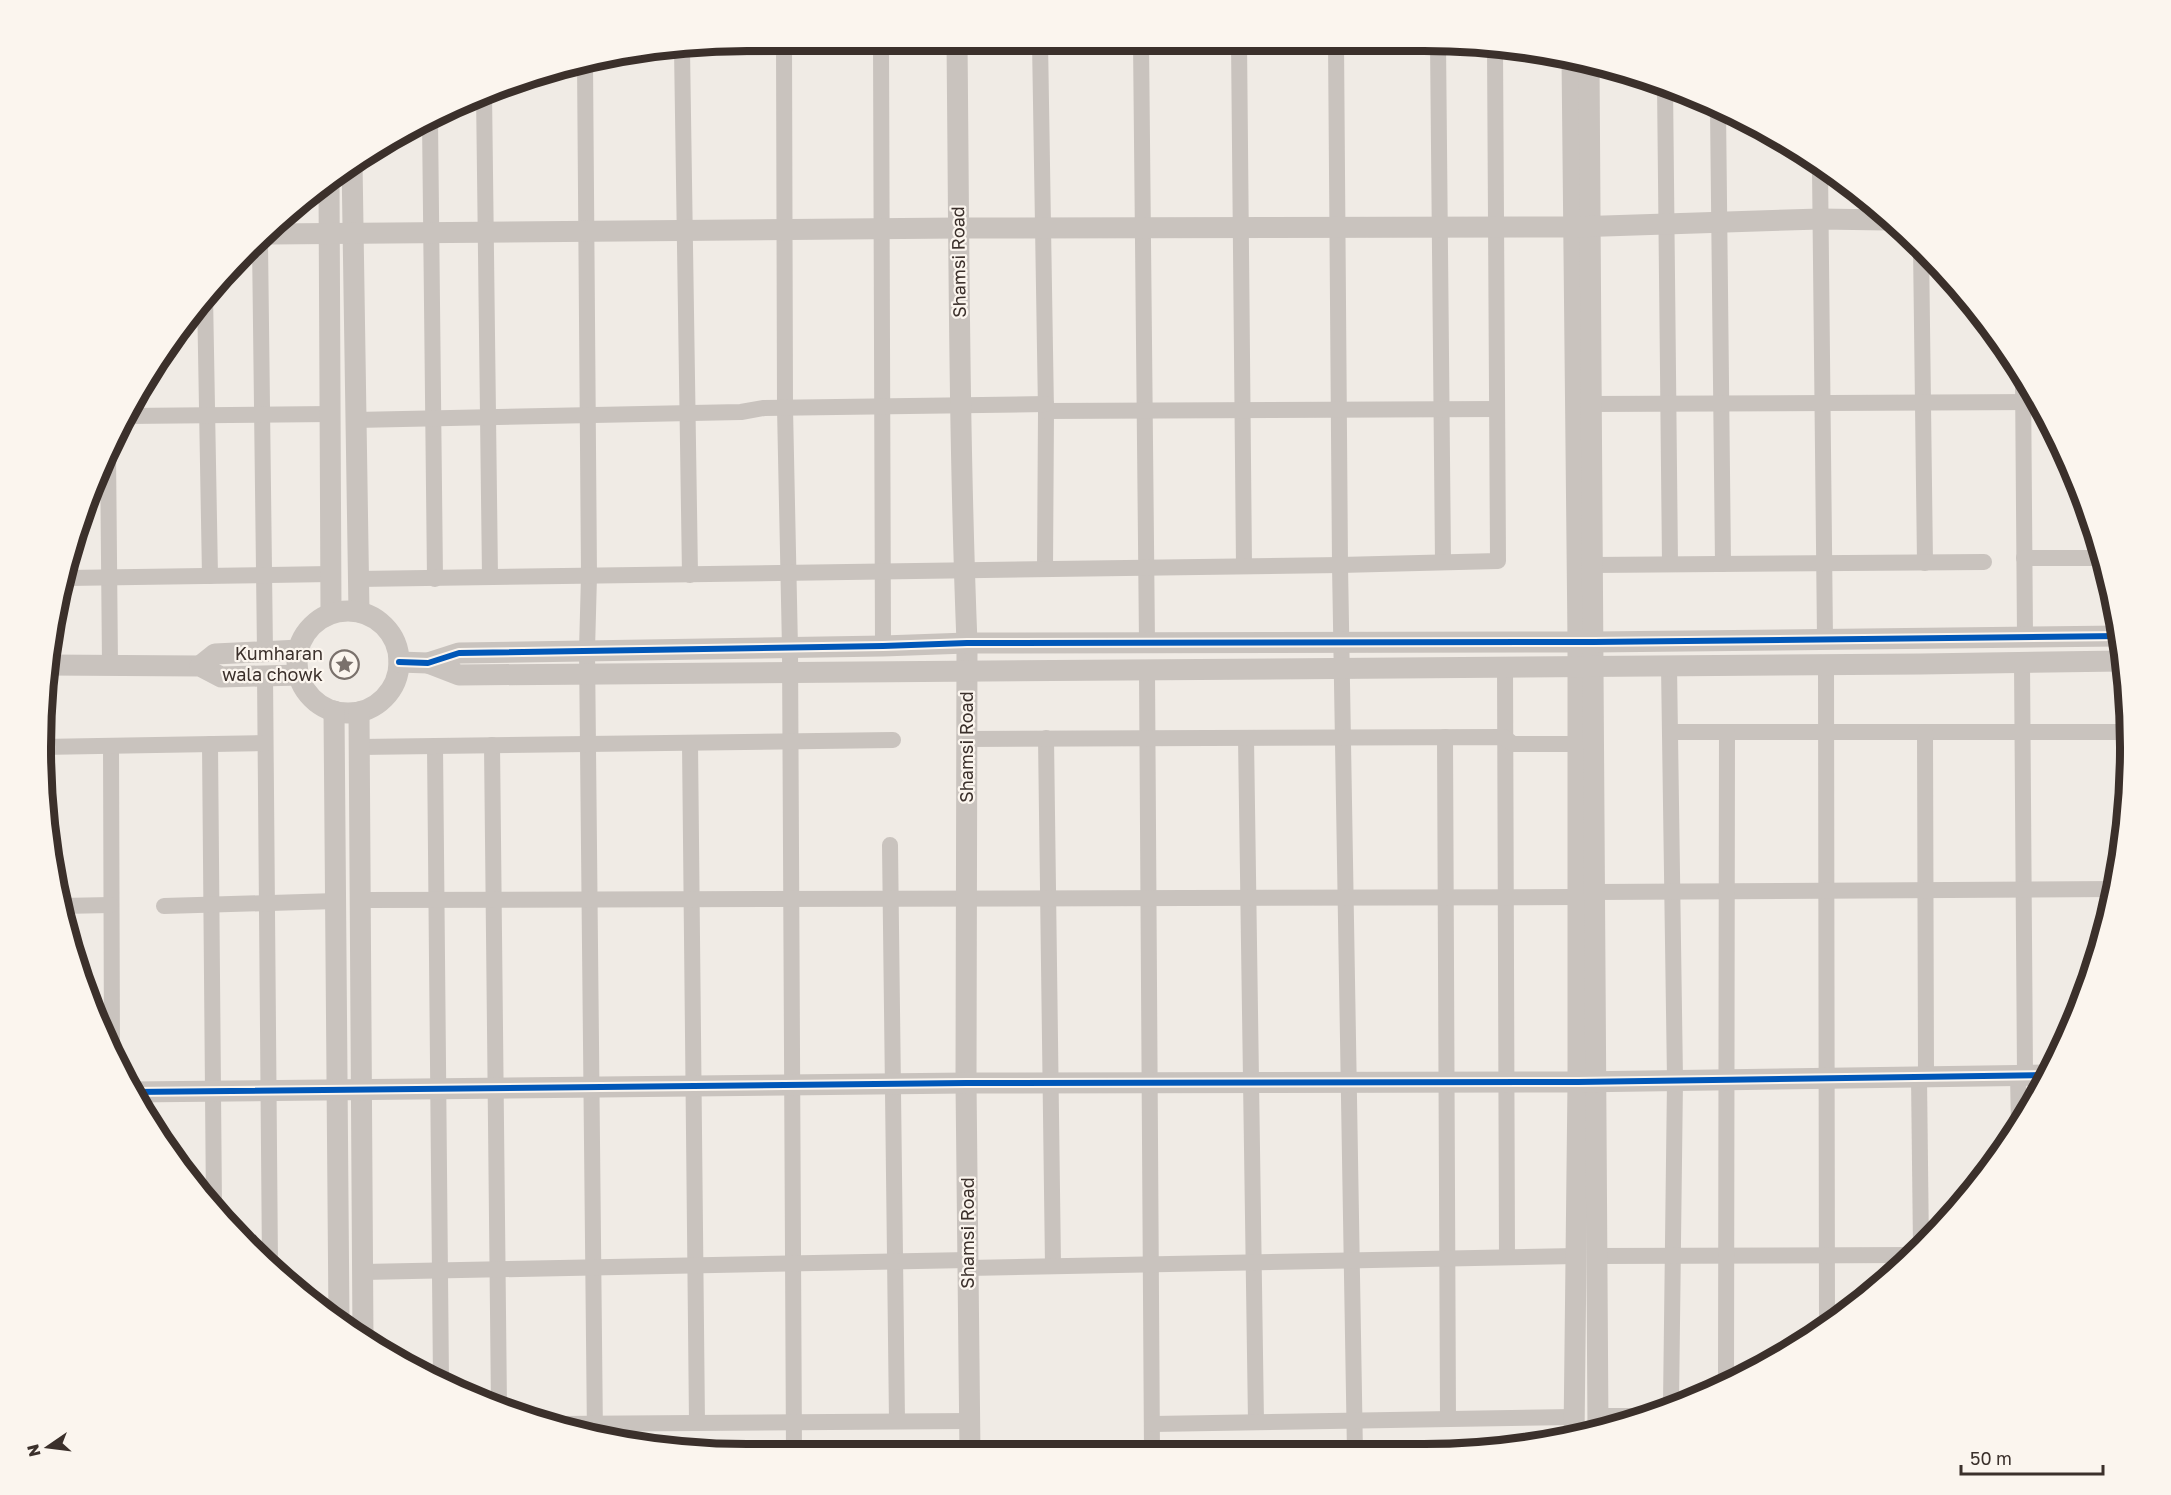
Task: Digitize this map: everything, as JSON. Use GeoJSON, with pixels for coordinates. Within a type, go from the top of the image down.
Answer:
{"type":"FeatureCollection","features":[{"type":"Feature","properties":{"kind":"street"},"geometry":{"type":"LineString","coordinates":[[784,51],[783,230],[791,742],[794,1444]]}},
{"type":"Feature","properties":{"kind":"street"},"geometry":{"type":"LineString","coordinates":[[881,51],[883,646]]}},
{"type":"Feature","properties":{"kind":"street","name":"Shamsi Road"},"geometry":{"type":"LineString","coordinates":[[957,51],[958,228],[967,643],[966,1083],[970,1444]]}},
{"type":"Feature","properties":{"kind":"street"},"geometry":{"type":"LineString","coordinates":[[1040,51],[1046,407],[1044,569]]}},
{"type":"Feature","properties":{"kind":"street"},"geometry":{"type":"LineString","coordinates":[[1141,51],[1147,643]]}},
{"type":"Feature","properties":{"kind":"street"},"geometry":{"type":"LineString","coordinates":[[1239,51],[1244,566]]}},
{"type":"Feature","properties":{"kind":"street"},"geometry":{"type":"LineString","coordinates":[[1336,51],[1340,565],[1355,1444]]}},
{"type":"Feature","properties":{"kind":"street"},"geometry":{"type":"LineString","coordinates":[[1438,51],[1443,562]]}},
{"type":"Feature","properties":{"kind":"street"},"geometry":{"type":"LineString","coordinates":[[682,54],[690,574]]}},
{"type":"Feature","properties":{"kind":"street"},"geometry":{"type":"LineString","coordinates":[[358,579],[1498,561],[1496,55]]}},
{"type":"Feature","properties":{"kind":"street"},"geometry":{"type":"LineString","coordinates":[[1573,67],[1591,404],[1593,565],[1586,642],[1587,1082],[1597,1256],[1598,1421]]}},
{"type":"Feature","properties":{"kind":"street"},"geometry":{"type":"LineString","coordinates":[[585,71],[589,576],[587,650],[595,1427]]}},
{"type":"Feature","properties":{"kind":"street"},"geometry":{"type":"LineString","coordinates":[[1586,642],[1576,596],[1582,227],[1589,71]]}},
{"type":"Feature","properties":{"kind":"street"},"geometry":{"type":"LineString","coordinates":[[1665,95],[1670,564]]}},
{"type":"Feature","properties":{"kind":"street"},"geometry":{"type":"LineString","coordinates":[[484,103],[490,578]]}},
{"type":"Feature","properties":{"kind":"street"},"geometry":{"type":"LineString","coordinates":[[1718,117],[1723,564]]}},
{"type":"Feature","properties":{"kind":"street"},"geometry":{"type":"LineString","coordinates":[[429,128],[435,579]]}},
{"type":"Feature","properties":{"kind":"street"},"geometry":{"type":"LineString","coordinates":[[352,174],[359,612]]}},
{"type":"Feature","properties":{"kind":"street"},"geometry":{"type":"LineString","coordinates":[[1820,175],[1825,639]]}},
{"type":"Feature","properties":{"kind":"street"},"geometry":{"type":"LineString","coordinates":[[329,191],[332,613]]}},
{"type":"Feature","properties":{"kind":"street"},"geometry":{"type":"LineString","coordinates":[[277,234],[882,228],[1496,228],[1820,219],[1878,220]]}},
{"type":"Feature","properties":{"kind":"street"},"geometry":{"type":"LineString","coordinates":[[260,250],[265,652]]}},
{"type":"Feature","properties":{"kind":"street"},"geometry":{"type":"LineString","coordinates":[[1921,261],[1925,563]]}},
{"type":"Feature","properties":{"kind":"street"},"geometry":{"type":"LineString","coordinates":[[205,311],[210,576]]}},
{"type":"Feature","properties":{"kind":"street"},"geometry":{"type":"LineString","coordinates":[[1591,404],[2029,402]]}},
{"type":"Feature","properties":{"kind":"street"},"geometry":{"type":"LineString","coordinates":[[355,420],[741,412],[764,408],[962,405],[1145,410],[1497,409]]}},
{"type":"Feature","properties":{"kind":"street"},"geometry":{"type":"LineString","coordinates":[[2025,637],[2024,558],[2030,405]]}},
{"type":"Feature","properties":{"kind":"street"},"geometry":{"type":"LineString","coordinates":[[135,416],[331,414]]}},
{"type":"Feature","properties":{"kind":"street"},"geometry":{"type":"LineString","coordinates":[[108,472],[110,665]]}},
{"type":"Feature","properties":{"kind":"street"},"geometry":{"type":"LineString","coordinates":[[2024,558],[2093,558]]}},
{"type":"Feature","properties":{"kind":"street"},"geometry":{"type":"LineString","coordinates":[[1593,565],[1984,562]]}},
{"type":"Feature","properties":{"kind":"street"},"geometry":{"type":"LineString","coordinates":[[72,578],[331,574]]}},
{"type":"Feature","properties":{"kind":"street"},"geometry":{"type":"LineString","coordinates":[[359,612],[372,617],[392,636],[397,649],[399,662],[396,679],[388,694],[375,705],[359,712],[334,711],[322,705],[304,687],[299,675],[299,650],[303,638],[315,623],[332,613],[359,612]]}},
{"type":"Feature","properties":{"kind":"street"},"geometry":{"type":"LineString","coordinates":[[428,663],[459,653],[967,643],[1586,642],[2111,636]]}},
{"type":"Feature","properties":{"kind":"street"},"geometry":{"type":"LineString","coordinates":[[200,666],[215,654],[299,650]]}},
{"type":"Feature","properties":{"kind":"street"},"geometry":{"type":"LineString","coordinates":[[399,662],[428,663],[459,675],[2114,661]]}},
{"type":"Feature","properties":{"kind":"street"},"geometry":{"type":"LineString","coordinates":[[2020,1108],[2024,890],[2022,663]]}},
{"type":"Feature","properties":{"kind":"street"},"geometry":{"type":"LineString","coordinates":[[56,665],[200,666],[221,677],[265,674],[299,675]]}},
{"type":"Feature","properties":{"kind":"street"},"geometry":{"type":"LineString","coordinates":[[1826,665],[1827,1315]]}},
{"type":"Feature","properties":{"kind":"street"},"geometry":{"type":"LineString","coordinates":[[1669,666],[1675,1080],[1671,1398]]}},
{"type":"Feature","properties":{"kind":"street"},"geometry":{"type":"LineString","coordinates":[[1505,667],[1507,1257]]}},
{"type":"Feature","properties":{"kind":"street"},"geometry":{"type":"LineString","coordinates":[[1586,667],[1577,744],[1586,894]]}},
{"type":"Feature","properties":{"kind":"street"},"geometry":{"type":"LineString","coordinates":[[1147,670],[1152,1444]]}},
{"type":"Feature","properties":{"kind":"street"},"geometry":{"type":"LineString","coordinates":[[265,674],[270,1254]]}},
{"type":"Feature","properties":{"kind":"street"},"geometry":{"type":"LineString","coordinates":[[334,711],[339,1311]]}},
{"type":"Feature","properties":{"kind":"street"},"geometry":{"type":"LineString","coordinates":[[359,712],[363,1328]]}},
{"type":"Feature","properties":{"kind":"street"},"geometry":{"type":"LineString","coordinates":[[1670,732],[2120,732]]}},
{"type":"Feature","properties":{"kind":"street"},"geometry":{"type":"LineString","coordinates":[[1725,1375],[1726,732]]}},
{"type":"Feature","properties":{"kind":"street"},"geometry":{"type":"LineString","coordinates":[[1922,1234],[1925,732]]}},
{"type":"Feature","properties":{"kind":"street"},"geometry":{"type":"LineString","coordinates":[[1445,737],[1448,1419]]}},
{"type":"Feature","properties":{"kind":"street"},"geometry":{"type":"LineString","coordinates":[[967,739],[1504,737],[1513,744],[1577,744]]}},
{"type":"Feature","properties":{"kind":"street"},"geometry":{"type":"LineString","coordinates":[[1047,738],[1053,1266]]}},
{"type":"Feature","properties":{"kind":"street"},"geometry":{"type":"LineString","coordinates":[[1246,738],[1256,1422]]}},
{"type":"Feature","properties":{"kind":"street"},"geometry":{"type":"LineString","coordinates":[[360,747],[893,740]]}},
{"type":"Feature","properties":{"kind":"street"},"geometry":{"type":"LineString","coordinates":[[51,747],[265,743]]}},
{"type":"Feature","properties":{"kind":"street"},"geometry":{"type":"LineString","coordinates":[[690,743],[697,1423]]}},
{"type":"Feature","properties":{"kind":"street"},"geometry":{"type":"LineString","coordinates":[[210,744],[214,1195]]}},
{"type":"Feature","properties":{"kind":"street"},"geometry":{"type":"LineString","coordinates":[[492,745],[499,1398]]}},
{"type":"Feature","properties":{"kind":"street"},"geometry":{"type":"LineString","coordinates":[[111,746],[112,1031]]}},
{"type":"Feature","properties":{"kind":"street"},"geometry":{"type":"LineString","coordinates":[[435,746],[441,1373]]}},
{"type":"Feature","properties":{"kind":"street"},"geometry":{"type":"LineString","coordinates":[[890,845],[897,1421]]}},
{"type":"Feature","properties":{"kind":"street"},"geometry":{"type":"LineString","coordinates":[[361,900],[1505,897],[1672,891],[2106,889]]}},
{"type":"Feature","properties":{"kind":"street"},"geometry":{"type":"LineString","coordinates":[[164,906],[336,901]]}},
{"type":"Feature","properties":{"kind":"street"},"geometry":{"type":"LineString","coordinates":[[70,906],[111,905]]}},
{"type":"Feature","properties":{"kind":"street"},"geometry":{"type":"LineString","coordinates":[[142,1092],[966,1083],[1587,1082],[2038,1075]]}},
{"type":"Feature","properties":{"kind":"street"},"geometry":{"type":"LineString","coordinates":[[1153,1424],[1448,1419],[1574,1427],[1576,1256],[1587,1082]]}},
{"type":"Feature","properties":{"kind":"street"},"geometry":{"type":"LineString","coordinates":[[1597,1256],[1900,1255]]}},
{"type":"Feature","properties":{"kind":"street"},"geometry":{"type":"LineString","coordinates":[[363,1272],[895,1262],[1053,1266],[1576,1256]]}},
{"type":"Feature","properties":{"kind":"street"},"geometry":{"type":"LineString","coordinates":[[605,1429],[697,1423],[969,1421]]}},
{"type":"Feature","properties":{"kind":"cycle path"},"geometry":{"type":"LineString","coordinates":[[399,662],[428,663],[459,653],[967,643],[1594,642],[2111,636]]}},
{"type":"Feature","properties":{"kind":"cycle path"},"geometry":{"type":"LineString","coordinates":[[142,1092],[966,1083],[1578,1082],[2038,1075]]}},
{"type":"Feature","properties":{"kind":"place","name":"Kumharan wala chowk"},"geometry":{"type":"Point","coordinates":[344,664]}}]}
